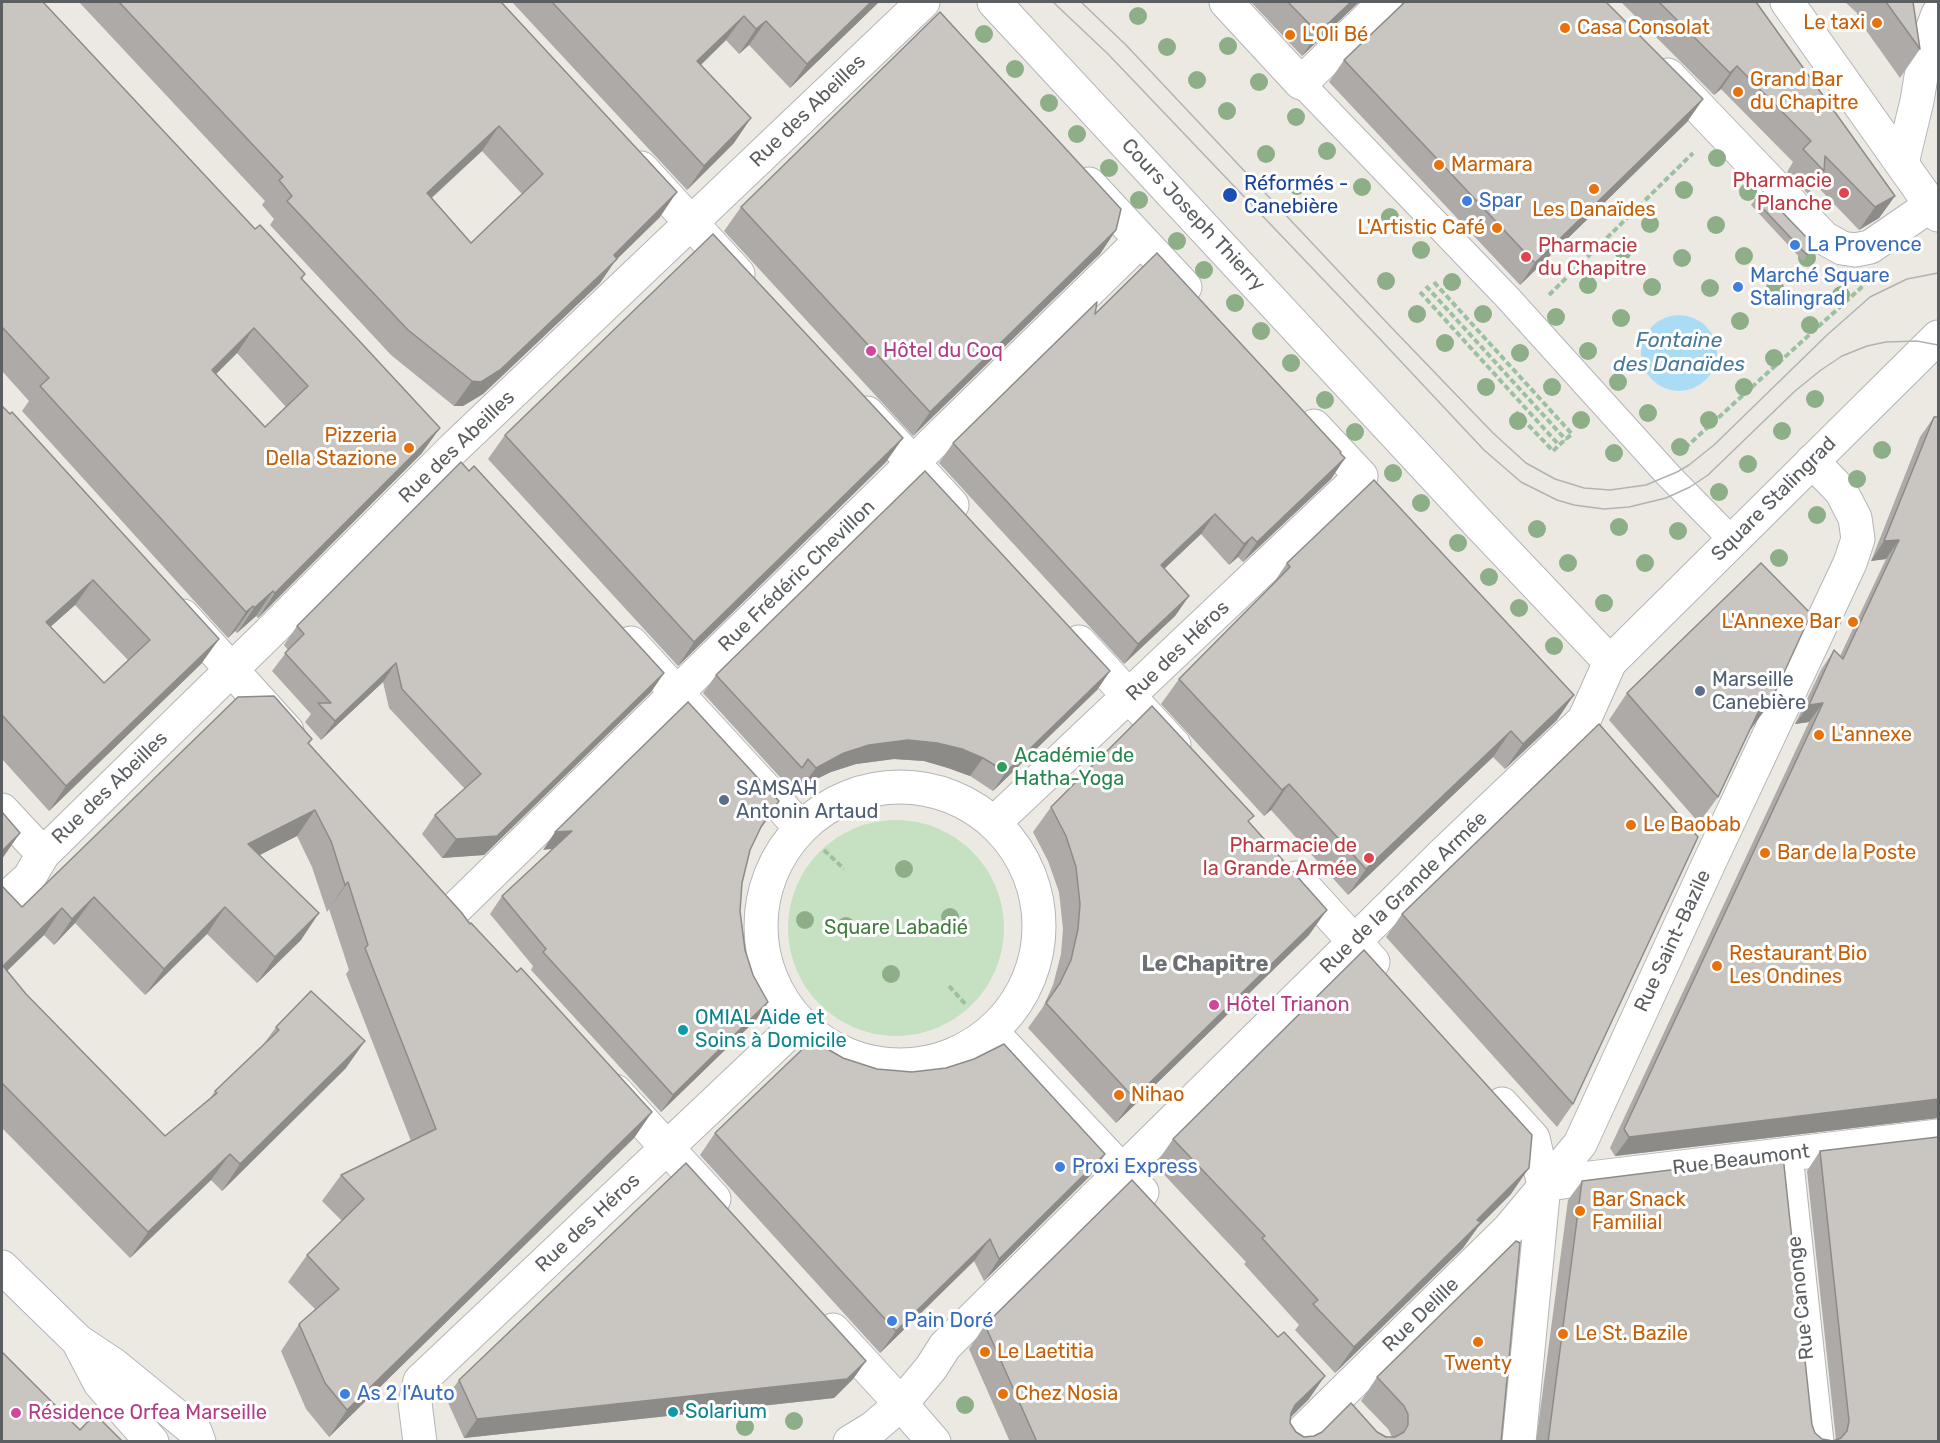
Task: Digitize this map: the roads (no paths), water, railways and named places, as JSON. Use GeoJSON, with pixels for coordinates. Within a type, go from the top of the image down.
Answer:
{"type":"FeatureCollection","features":[{"type":"Feature","properties":{"kind":"street","name":"Cours Joseph Thierry"},"geometry":{"type":"LineString","coordinates":[[994,2],[1610,662]]}},
{"type":"Feature","properties":{"kind":"street"},"geometry":{"type":"LineString","coordinates":[[1226,2],[1507,297],[1662,468],[1733,541]]}},
{"type":"Feature","properties":{"kind":"street"},"geometry":{"type":"LineString","coordinates":[[1301,83],[1385,2]]}},
{"type":"Feature","properties":{"kind":"street"},"geometry":{"type":"LineString","coordinates":[[1644,51],[1824,238],[1842,248],[1856,250],[1870,248],[1935,210],[1787,2]]}},
{"type":"Feature","properties":{"kind":"street","name":"Rue des Abeilles"},"geometry":{"type":"LineString","coordinates":[[2,902],[29,878],[43,854],[453,449],[691,223],[925,7]]}},
{"type":"Feature","properties":{"kind":"street"},"geometry":{"type":"LineString","coordinates":[[1902,163],[1917,101],[1926,46],[1938,14]]}},
{"type":"Feature","properties":{"kind":"street"},"geometry":{"type":"LineString","coordinates":[[621,146],[759,297]]}},
{"type":"Feature","properties":{"kind":"street"},"geometry":{"type":"LineString","coordinates":[[1068,162],[1206,310]]}},
{"type":"Feature","properties":{"kind":"street","name":"Rue Frédéric Chevillon"},"geometry":{"type":"LineString","coordinates":[[430,887],[460,921],[676,692],[1142,240]]}},
{"type":"Feature","properties":{"kind":"street","name":"Square Stalingrad"},"geometry":{"type":"LineString","coordinates":[[1578,710],[1610,662],[1938,337]]}},
{"type":"Feature","properties":{"kind":"street"},"geometry":{"type":"LineString","coordinates":[[849,393],[970,524]]}},
{"type":"Feature","properties":{"kind":"street","name":"Rue des Héros"},"geometry":{"type":"LineString","coordinates":[[994,823],[1129,697],[1371,486],[1295,405]]}},
{"type":"Feature","properties":{"kind":"street","name":"Rue Saint-Bazile"},"geometry":{"type":"LineString","coordinates":[[1545,1185],[1580,1144],[1850,563],[1858,539],[1855,518],[1841,491],[1812,461]]}},
{"type":"Feature","properties":{"kind":"street"},"geometry":{"type":"LineString","coordinates":[[162,593],[306,752]]}},
{"type":"Feature","properties":{"kind":"street"},"geometry":{"type":"LineString","coordinates":[[1058,619],[1193,766]]}},
{"type":"Feature","properties":{"kind":"street"},"geometry":{"type":"LineString","coordinates":[[612,622],[800,826]]}},
{"type":"Feature","properties":{"kind":"street"},"geometry":{"type":"LineString","coordinates":[[1578,710],[1607,747]]}},
{"type":"Feature","properties":{"kind":"street","name":"Rue de la Grande Armée"},"geometry":{"type":"LineString","coordinates":[[850,1442],[873,1428],[901,1404],[931,1368],[945,1346],[1442,855],[1578,710]]}},
{"type":"Feature","properties":{"kind":"street"},"geometry":{"type":"LineString","coordinates":[[895,786],[921,788],[946,794],[970,805],[994,823],[1024,862],[1034,887],[1039,914],[1039,940],[1033,967],[1023,992],[1008,1014],[992,1031],[960,1052],[925,1064],[890,1065],[854,1058],[822,1042],[800,1022],[778,993],[767,965],[761,936],[762,906],[770,877],[783,851],[800,826],[844,798],[869,790],[895,786]]}},
{"type":"Feature","properties":{"kind":"street"},"geometry":{"type":"LineString","coordinates":[[2,810],[43,854]]}},
{"type":"Feature","properties":{"kind":"street"},"geometry":{"type":"LineString","coordinates":[[1685,836],[1709,863]]}},
{"type":"Feature","properties":{"kind":"street"},"geometry":{"type":"LineString","coordinates":[[1279,859],[1394,985]]}},
{"type":"Feature","properties":{"kind":"street","name":"Rue des Héros"},"geometry":{"type":"LineString","coordinates":[[420,1442],[414,1403],[420,1381],[800,1022]]}},
{"type":"Feature","properties":{"kind":"street"},"geometry":{"type":"LineString","coordinates":[[992,1031],[1161,1213]]}},
{"type":"Feature","properties":{"kind":"street"},"geometry":{"type":"LineString","coordinates":[[596,1070],[736,1223]]}},
{"type":"Feature","properties":{"kind":"street"},"geometry":{"type":"LineString","coordinates":[[1479,1078],[1533,1138],[1545,1185],[1519,1442]]}},
{"type":"Feature","properties":{"kind":"street","name":"Rue Beaumont"},"geometry":{"type":"LineString","coordinates":[[1545,1185],[1938,1136]]}},
{"type":"Feature","properties":{"kind":"street","name":"Rue Canonge"},"geometry":{"type":"LineString","coordinates":[[1786,1155],[1817,1442]]}},
{"type":"Feature","properties":{"kind":"street","name":"Rue Delille"},"geometry":{"type":"LineString","coordinates":[[1292,1442],[1326,1391],[1509,1230],[1545,1185]]}},
{"type":"Feature","properties":{"kind":"street"},"geometry":{"type":"LineString","coordinates":[[2,1268],[78,1341],[114,1365],[195,1431],[199,1442]]}},
{"type":"Feature","properties":{"kind":"street"},"geometry":{"type":"LineString","coordinates":[[814,1310],[934,1442]]}},
{"type":"Feature","properties":{"kind":"street"},"geometry":{"type":"LineString","coordinates":[[78,1341],[100,1383],[152,1442]]}},
{"type":"Feature","properties":{"kind":"street"},"geometry":{"type":"LineString","coordinates":[[1326,1391],[1358,1425]]}},
{"type":"Feature","properties":{"kind":"water","name":"Fontaine des Danaïdes"},"geometry":{"type":"Polygon","coordinates":[[[1679,315],[1694,318],[1706,326],[1714,338],[1717,353],[1714,368],[1706,380],[1694,388],[1679,391],[1664,388],[1652,380],[1644,368],[1641,353],[1644,338],[1652,326],[1664,318],[1679,315]]]}},
{"type":"Feature","properties":{"kind":"tram line"},"geometry":{"type":"LineString","coordinates":[[1053,2],[1108,54],[1484,450],[1521,482],[1557,500],[1604,509],[1629,507],[1666,498],[1690,487],[1708,475],[1795,391],[1842,356],[1867,346],[1886,342],[1917,341],[1938,345]]}},
{"type":"Feature","properties":{"kind":"tram line"},"geometry":{"type":"LineString","coordinates":[[1081,2],[1126,45],[1493,433],[1526,463],[1555,479],[1584,488],[1610,490],[1646,485],[1677,472],[1714,445],[1827,335],[1870,297],[1907,279],[1938,273]]}},
{"type":"Feature","properties":{"kind":"place","name":"Le taxi"},"geometry":{"type":"Point","coordinates":[1877,23]}},
{"type":"Feature","properties":{"kind":"place","name":"Casa Consolat"},"geometry":{"type":"Point","coordinates":[1565,28]}},
{"type":"Feature","properties":{"kind":"place","name":"L'Oli Bé"},"geometry":{"type":"Point","coordinates":[1290,35]}},
{"type":"Feature","properties":{"kind":"place","name":"Grand Bar du Chapitre"},"geometry":{"type":"Point","coordinates":[1738,92]}},
{"type":"Feature","properties":{"kind":"place","name":"Marmara"},"geometry":{"type":"Point","coordinates":[1439,165]}},
{"type":"Feature","properties":{"kind":"place","name":"Les Danaïdes"},"geometry":{"type":"Point","coordinates":[1594,189]}},
{"type":"Feature","properties":{"kind":"place","name":"Pharmacie Planche"},"geometry":{"type":"Point","coordinates":[1844,193]}},
{"type":"Feature","properties":{"kind":"place","name":"Réformés - Canebière"},"geometry":{"type":"Point","coordinates":[1230,195]}},
{"type":"Feature","properties":{"kind":"place","name":"Spar"},"geometry":{"type":"Point","coordinates":[1467,201]}},
{"type":"Feature","properties":{"kind":"place","name":"L'Artistic Café"},"geometry":{"type":"Point","coordinates":[1497,228]}},
{"type":"Feature","properties":{"kind":"place","name":"La Provence"},"geometry":{"type":"Point","coordinates":[1795,245]}},
{"type":"Feature","properties":{"kind":"place","name":"Pharmacie du Chapitre"},"geometry":{"type":"Point","coordinates":[1526,257]}},
{"type":"Feature","properties":{"kind":"place","name":"Marché Square Stalingrad"},"geometry":{"type":"Point","coordinates":[1738,287]}},
{"type":"Feature","properties":{"kind":"place","name":"Hôtel du Coq"},"geometry":{"type":"Point","coordinates":[871,351]}},
{"type":"Feature","properties":{"kind":"place","name":"Pizzeria Della Stazione"},"geometry":{"type":"Point","coordinates":[409,448]}},
{"type":"Feature","properties":{"kind":"place","name":"L'Annexe Bar"},"geometry":{"type":"Point","coordinates":[1853,622]}},
{"type":"Feature","properties":{"kind":"place","name":"Marseille Canebière"},"geometry":{"type":"Point","coordinates":[1700,691]}},
{"type":"Feature","properties":{"kind":"place","name":"L'annexe"},"geometry":{"type":"Point","coordinates":[1819,735]}},
{"type":"Feature","properties":{"kind":"place","name":"Académie de Hatha-Yoga"},"geometry":{"type":"Point","coordinates":[1002,767]}},
{"type":"Feature","properties":{"kind":"place","name":"SAMSAH Antonin Artaud"},"geometry":{"type":"Point","coordinates":[724,800]}},
{"type":"Feature","properties":{"kind":"place","name":"Le Baobab"},"geometry":{"type":"Point","coordinates":[1631,825]}},
{"type":"Feature","properties":{"kind":"place","name":"Bar de la Poste"},"geometry":{"type":"Point","coordinates":[1765,853]}},
{"type":"Feature","properties":{"kind":"place","name":"Pharmacie de la Grande Armée"},"geometry":{"type":"Point","coordinates":[1369,858]}},
{"type":"Feature","properties":{"kind":"place","name":"Restaurant Bio Les Ondines"},"geometry":{"type":"Point","coordinates":[1717,966]}},
{"type":"Feature","properties":{"kind":"place","name":"Hôtel Trianon"},"geometry":{"type":"Point","coordinates":[1214,1005]}},
{"type":"Feature","properties":{"kind":"place","name":"OMIAL Aide et Soins à Domicile"},"geometry":{"type":"Point","coordinates":[683,1030]}},
{"type":"Feature","properties":{"kind":"place","name":"Nihao"},"geometry":{"type":"Point","coordinates":[1119,1095]}},
{"type":"Feature","properties":{"kind":"place","name":"Proxi Express"},"geometry":{"type":"Point","coordinates":[1060,1167]}},
{"type":"Feature","properties":{"kind":"place","name":"Bar Snack Familial"},"geometry":{"type":"Point","coordinates":[1580,1211]}},
{"type":"Feature","properties":{"kind":"place","name":"Pain Doré"},"geometry":{"type":"Point","coordinates":[892,1321]}},
{"type":"Feature","properties":{"kind":"place","name":"Le St. Bazile"},"geometry":{"type":"Point","coordinates":[1563,1334]}},
{"type":"Feature","properties":{"kind":"place","name":"Twenty"},"geometry":{"type":"Point","coordinates":[1478,1342]}},
{"type":"Feature","properties":{"kind":"place","name":"Le Laetitia"},"geometry":{"type":"Point","coordinates":[985,1352]}},
{"type":"Feature","properties":{"kind":"place","name":"As 2 l'Auto"},"geometry":{"type":"Point","coordinates":[345,1394]}},
{"type":"Feature","properties":{"kind":"place","name":"Chez Nosia"},"geometry":{"type":"Point","coordinates":[1003,1394]}},
{"type":"Feature","properties":{"kind":"place","name":"Solarium"},"geometry":{"type":"Point","coordinates":[673,1412]}},
{"type":"Feature","properties":{"kind":"place","name":"Résidence Orfea Marseille"},"geometry":{"type":"Point","coordinates":[16,1413]}},
{"type":"Feature","properties":{"kind":"district","name":"Le Chapitre"},"geometry":{"type":"Point","coordinates":[1205,965]}},
{"type":"Feature","properties":{"kind":"park label","name":"Square Labadié"},"geometry":{"type":"Point","coordinates":[896,928]}}]}
